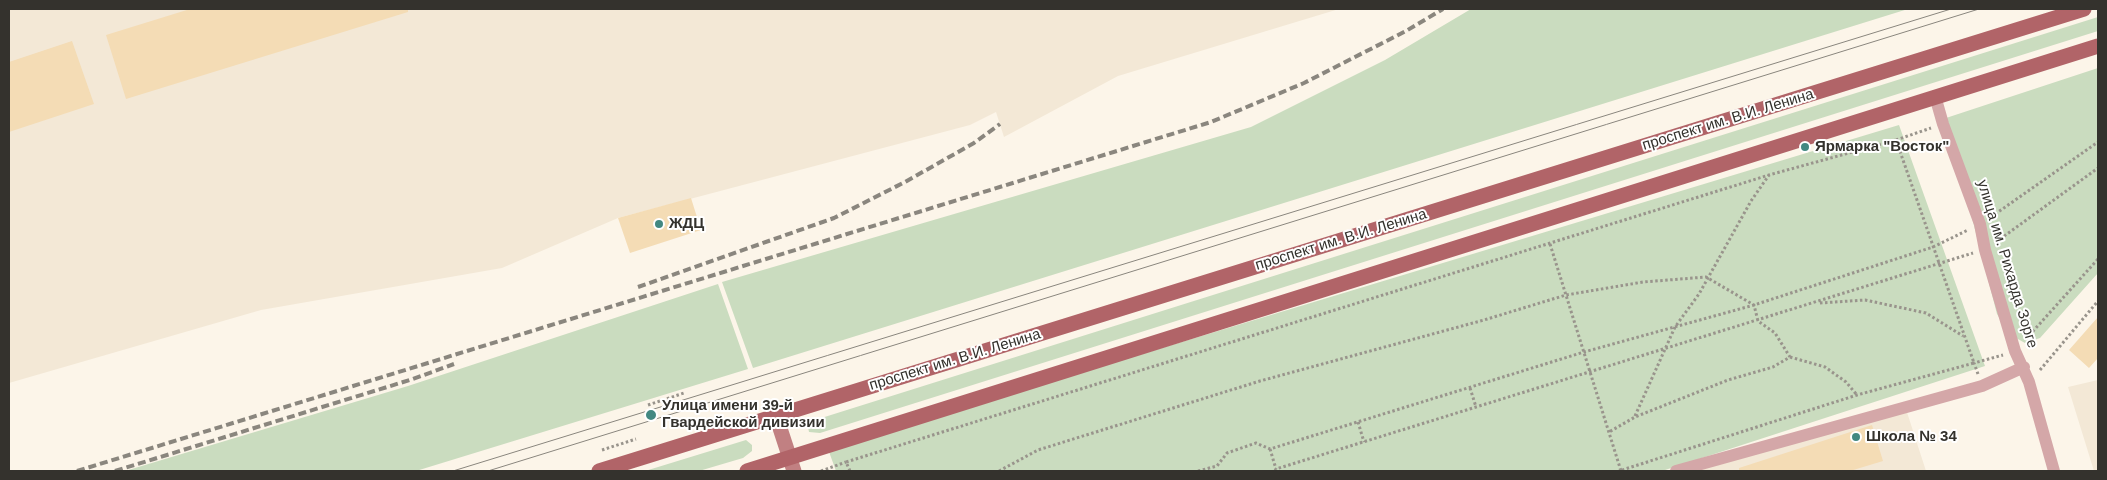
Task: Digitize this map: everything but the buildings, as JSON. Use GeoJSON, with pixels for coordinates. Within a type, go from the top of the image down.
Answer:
{"type":"FeatureCollection","features":[{"type":"Feature","properties":{"kind":"main road","name":"проспект им. В.И. Ленина"},"geometry":{"type":"LineString","coordinates":[[599,471],[2084,9]]}},
{"type":"Feature","properties":{"kind":"main road"},"geometry":{"type":"LineString","coordinates":[[747,471],[792,465],[1935,96],[2098,46]]}},
{"type":"Feature","properties":{"kind":"main road"},"geometry":{"type":"LineString","coordinates":[[776,416],[792,465]]}},
{"type":"Feature","properties":{"kind":"street","name":"улица им. Рихарда Зорге"},"geometry":{"type":"LineString","coordinates":[[1935,96],[1943,124],[1980,224],[1985,250],[2015,351],[2024,367],[2029,382],[2054,471]]}},
{"type":"Feature","properties":{"kind":"street"},"geometry":{"type":"LineString","coordinates":[[1676,471],[1982,386],[2024,367]]}},
{"type":"Feature","properties":{"kind":"path"},"geometry":{"type":"LineString","coordinates":[[821,471],[1769,175],[1896,140],[1943,124]]}},
{"type":"Feature","properties":{"kind":"path"},"geometry":{"type":"LineString","coordinates":[[1896,140],[1974,363]]}},
{"type":"Feature","properties":{"kind":"path"},"geometry":{"type":"LineString","coordinates":[[1198,471],[1217,466],[1227,453],[1256,443],[1270,449],[1584,352],[1754,305],[1933,247],[1980,224],[2098,142]]}},
{"type":"Feature","properties":{"kind":"path"},"geometry":{"type":"LineString","coordinates":[[1270,449],[1276,470],[1985,250],[2098,168]]}},
{"type":"Feature","properties":{"kind":"path"},"geometry":{"type":"LineString","coordinates":[[1635,417],[1675,327],[1699,294],[1706,277],[1751,200],[1769,175]]}},
{"type":"Feature","properties":{"kind":"path"},"geometry":{"type":"LineString","coordinates":[[1550,244],[1620,471],[1857,395],[2015,351],[2098,259]]}},
{"type":"Feature","properties":{"kind":"path"},"geometry":{"type":"LineString","coordinates":[[999,471],[1038,450],[1260,381],[1484,320],[1566,295],[1644,282],[1706,277],[1754,305],[1758,320],[1775,333],[1790,357],[1825,367],[1846,382],[1857,395]]}},
{"type":"Feature","properties":{"kind":"path"},"geometry":{"type":"LineString","coordinates":[[1813,303],[1865,300],[1926,313],[1963,336]]}},
{"type":"Feature","properties":{"kind":"path"},"geometry":{"type":"LineString","coordinates":[[2029,382],[2098,301]]}},
{"type":"Feature","properties":{"kind":"path"},"geometry":{"type":"LineString","coordinates":[[1609,432],[1635,417],[1728,380],[1773,368],[1790,357]]}},
{"type":"Feature","properties":{"kind":"path"},"geometry":{"type":"LineString","coordinates":[[1470,388],[1476,407]]}},
{"type":"Feature","properties":{"kind":"path"},"geometry":{"type":"LineString","coordinates":[[648,404],[684,392]]}},
{"type":"Feature","properties":{"kind":"path"},"geometry":{"type":"LineString","coordinates":[[1358,422],[1364,442]]}},
{"type":"Feature","properties":{"kind":"path"},"geometry":{"type":"LineString","coordinates":[[602,450],[636,439]]}},
{"type":"Feature","properties":{"kind":"path"},"geometry":{"type":"LineString","coordinates":[[846,462],[850,471]]}},
{"type":"Feature","properties":{"kind":"path"},"geometry":{"type":"LineString","coordinates":[[1217,466],[1218,471]]}},
{"type":"Feature","properties":{"kind":"shaded area"},"geometry":{"type":"Polygon","coordinates":[[[9,9],[1339,9],[1118,76],[1004,137],[996,112],[970,125],[618,218],[502,268],[261,310],[9,383],[9,9]]]}},
{"type":"Feature","properties":{"kind":"shaded area"},"geometry":{"type":"Polygon","coordinates":[[[2098,380],[2098,471],[2094,471],[2068,387],[2098,380]]]}},
{"type":"Feature","properties":{"kind":"shaded area","name":"Школа № 34"},"geometry":{"type":"Polygon","coordinates":[[[1904,403],[1926,471],[1692,471],[1904,403]]]}},
{"type":"Feature","properties":{"kind":"green space"},"geometry":{"type":"Polygon","coordinates":[[[1471,9],[1908,9],[753,368],[722,282],[1251,127],[1385,60],[1471,9]]]}},
{"type":"Feature","properties":{"kind":"green space"},"geometry":{"type":"Polygon","coordinates":[[[2098,17],[2098,31],[820,433],[809,432],[808,427],[815,420],[2098,17]]]}},
{"type":"Feature","properties":{"kind":"green space"},"geometry":{"type":"Polygon","coordinates":[[[2098,68],[2098,273],[2040,338],[2025,343],[2009,334],[1997,314],[1946,118],[2098,68]]]}},
{"type":"Feature","properties":{"kind":"green space"},"geometry":{"type":"Polygon","coordinates":[[[1899,125],[1985,366],[1662,471],[836,471],[828,449],[1899,125]]]}},
{"type":"Feature","properties":{"kind":"green space"},"geometry":{"type":"Polygon","coordinates":[[[718,284],[748,369],[416,471],[125,471],[408,386],[718,284]]]}},
{"type":"Feature","properties":{"kind":"green space"},"geometry":{"type":"Polygon","coordinates":[[[746,440],[752,445],[752,451],[743,458],[699,471],[645,471],[746,440]]]}},
{"type":"Feature","properties":{"kind":"tram line"},"geometry":{"type":"LineString","coordinates":[[453,471],[1951,9]]}},
{"type":"Feature","properties":{"kind":"tram line"},"geometry":{"type":"LineString","coordinates":[[488,471],[1979,9]]}},
{"type":"Feature","properties":{"kind":"railway"},"geometry":{"type":"LineString","coordinates":[[77,471],[1211,122],[1304,83],[1406,31],[1443,9]]}},
{"type":"Feature","properties":{"kind":"railway"},"geometry":{"type":"LineString","coordinates":[[638,287],[834,218],[905,182],[974,143],[1000,124]]}},
{"type":"Feature","properties":{"kind":"railway"},"geometry":{"type":"LineString","coordinates":[[115,471],[413,379],[454,364]]}},
{"type":"Feature","properties":{"kind":"place","name":"Ярмарка \"Восток\""},"geometry":{"type":"Point","coordinates":[1805,147]}},
{"type":"Feature","properties":{"kind":"place","name":"ЖДЦ"},"geometry":{"type":"Point","coordinates":[659,224]}},
{"type":"Feature","properties":{"kind":"place","name":"Улица имени 39-й Гвардейской дивизии"},"geometry":{"type":"Point","coordinates":[651,415]}},
{"type":"Feature","properties":{"kind":"place","name":"Школа № 34"},"geometry":{"type":"Point","coordinates":[1856,437]}}]}
